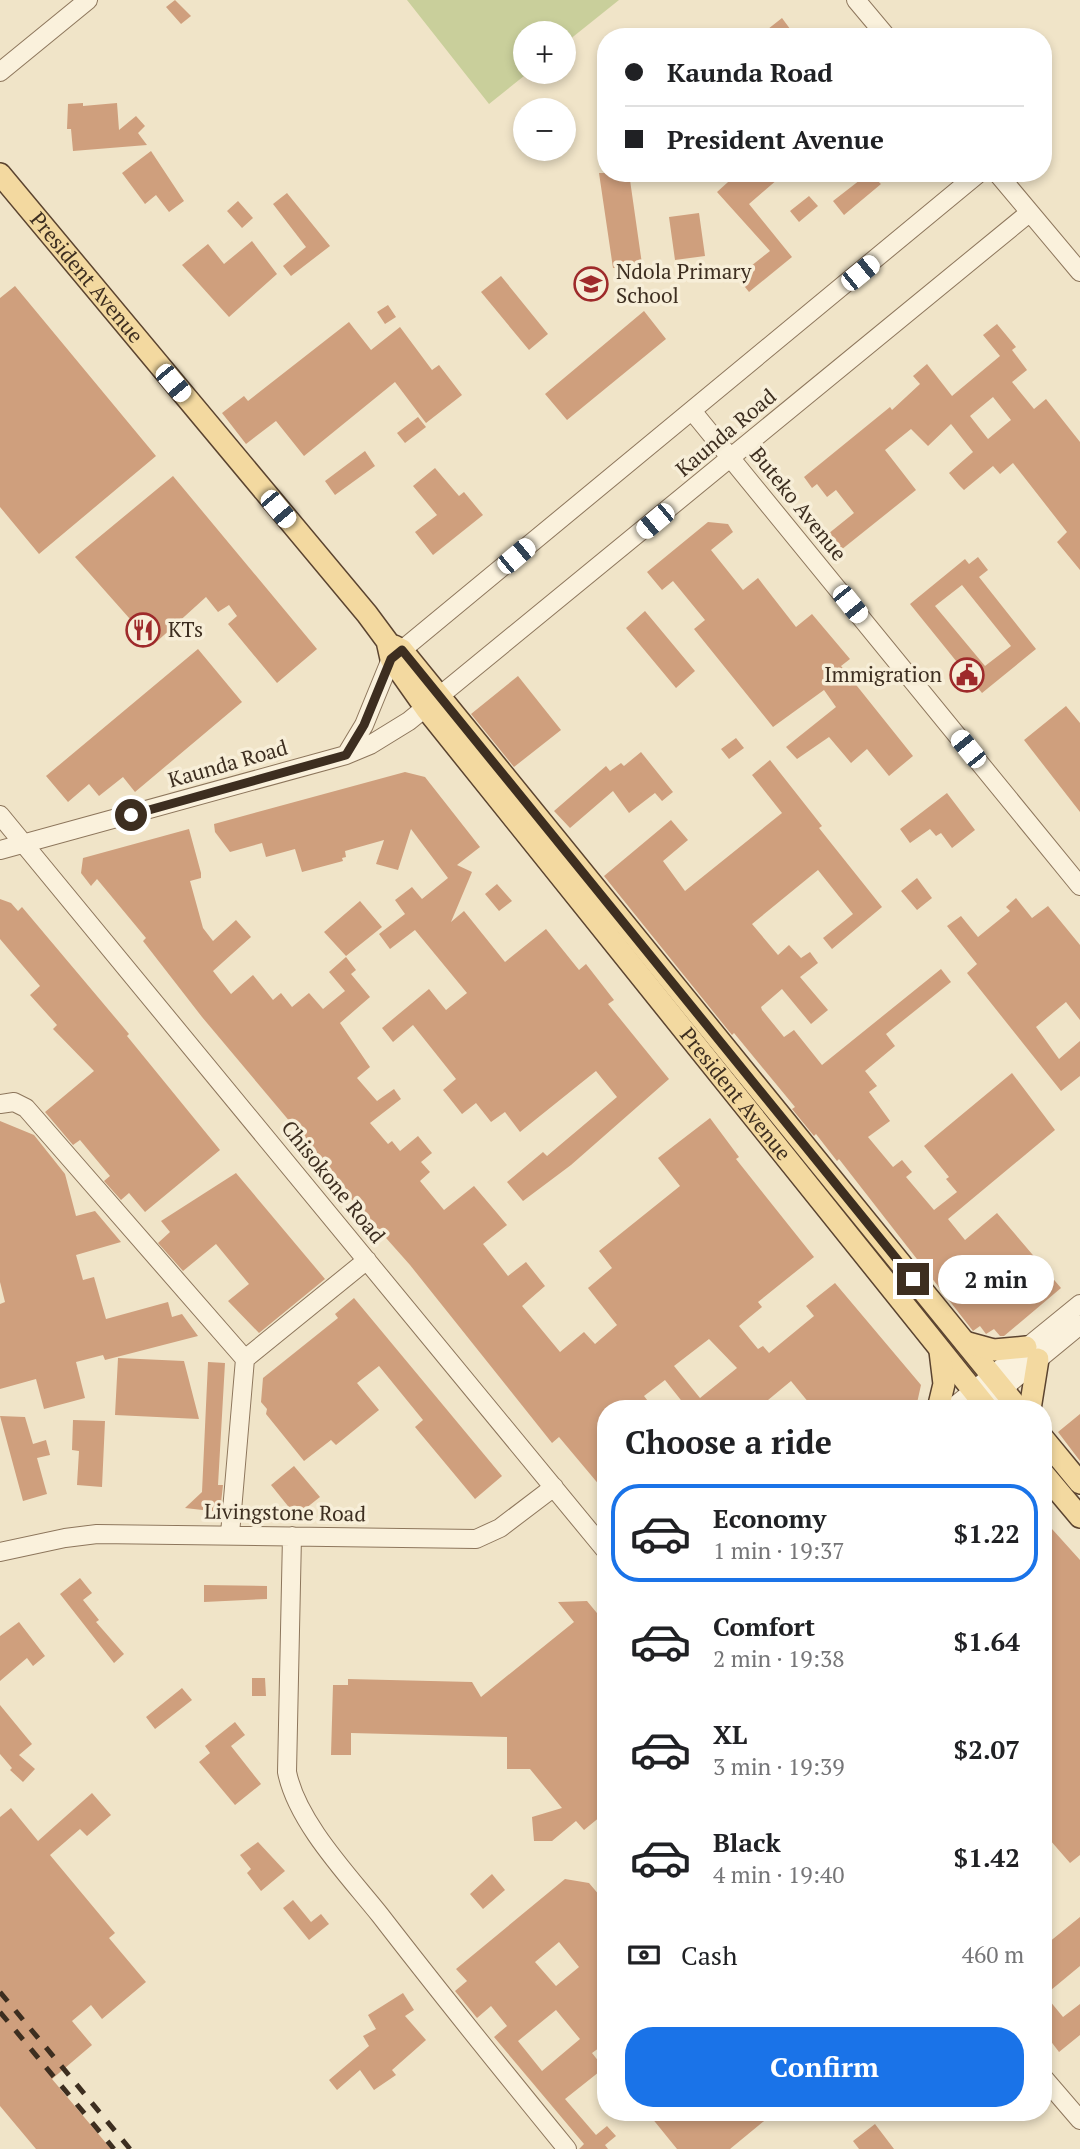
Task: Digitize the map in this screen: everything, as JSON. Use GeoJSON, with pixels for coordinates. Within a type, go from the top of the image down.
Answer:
{"type":"FeatureCollection","features":[{"type":"Feature","properties":{"kind":"main road","name":"President Avenue"},"geometry":{"type":"LineString","coordinates":[[0,174],[393,650],[979,1400]]}},
{"type":"Feature","properties":{"kind":"main road","name":"President Avenue"},"geometry":{"type":"LineString","coordinates":[[433,704],[1012,1400]]}},
{"type":"Feature","properties":{"kind":"main road"},"geometry":{"type":"LineString","coordinates":[[965,1342],[994,1350],[1032,1353],[1030,1400]]}},
{"type":"Feature","properties":{"kind":"main road"},"geometry":{"type":"LineString","coordinates":[[940,1351],[944,1384],[940,1400]]}},
{"type":"Feature","properties":{"kind":"main road"},"geometry":{"type":"LineString","coordinates":[[1052,1449],[1080,1483]]}},
{"type":"Feature","properties":{"kind":"main road"},"geometry":{"type":"LineString","coordinates":[[1052,1484],[1080,1517]]}},
{"type":"Feature","properties":{"kind":"street"},"geometry":{"type":"LineString","coordinates":[[0,72],[88,0]]}},
{"type":"Feature","properties":{"kind":"street"},"geometry":{"type":"LineString","coordinates":[[856,0],[879,28]]}},
{"type":"Feature","properties":{"kind":"street","name":"Kaunda Road"},"geometry":{"type":"LineString","coordinates":[[346,755],[364,725],[393,650],[693,412],[968,182]]}},
{"type":"Feature","properties":{"kind":"street"},"geometry":{"type":"LineString","coordinates":[[1004,182],[1080,272]]}},
{"type":"Feature","properties":{"kind":"street","name":"Kaunda Road"},"geometry":{"type":"LineString","coordinates":[[0,850],[346,755],[370,745],[433,704],[1029,213]]}},
{"type":"Feature","properties":{"kind":"street","name":"Buteko Avenue"},"geometry":{"type":"LineString","coordinates":[[693,412],[1080,886]]}},
{"type":"Feature","properties":{"kind":"street","name":"Chisokone Road"},"geometry":{"type":"LineString","coordinates":[[0,815],[597,1539]]}},
{"type":"Feature","properties":{"kind":"street"},"geometry":{"type":"LineString","coordinates":[[0,1104],[14,1102],[26,1108],[245,1359],[230,1534]]}},
{"type":"Feature","properties":{"kind":"street"},"geometry":{"type":"LineString","coordinates":[[245,1359],[367,1260]]}},
{"type":"Feature","properties":{"kind":"street"},"geometry":{"type":"LineString","coordinates":[[983,1400],[997,1382],[1032,1353],[1080,1304]]}},
{"type":"Feature","properties":{"kind":"street"},"geometry":{"type":"LineString","coordinates":[[1032,1353],[1080,1325]]}},
{"type":"Feature","properties":{"kind":"street","name":"Livingstone Road"},"geometry":{"type":"LineString","coordinates":[[1,1549],[81,1535],[230,1534],[476,1539],[500,1528],[554,1487]]}},
{"type":"Feature","properties":{"kind":"street"},"geometry":{"type":"LineString","coordinates":[[292,1536],[287,1772],[291,1789],[299,1806],[342,1867],[568,2149]]}},
{"type":"Feature","properties":{"kind":"street"},"geometry":{"type":"LineString","coordinates":[[1052,2087],[1080,2120]]}},
{"type":"Feature","properties":{"kind":"green space"},"geometry":{"type":"Polygon","coordinates":[[[407,0],[619,0],[576,34],[576,21],[513,21],[514,84],[489,104],[407,0]]]}},
{"type":"Feature","properties":{"kind":"building"},"geometry":{"type":"Polygon","coordinates":[[[175,0],[191,16],[181,24],[166,7],[175,0]]]}},
{"type":"Feature","properties":{"kind":"building"},"geometry":{"type":"Polygon","coordinates":[[[782,18],[789,28],[769,28],[782,18]]]}},
{"type":"Feature","properties":{"kind":"building"},"geometry":{"type":"Polygon","coordinates":[[[83,103],[83,106],[117,103],[119,130],[136,116],[145,126],[138,133],[147,145],[73,151],[71,129],[67,129],[68,104],[83,103]]]}},
{"type":"Feature","properties":{"kind":"building"},"geometry":{"type":"Polygon","coordinates":[[[151,151],[184,201],[169,212],[156,195],[145,204],[122,173],[151,151]]]}},
{"type":"Feature","properties":{"kind":"building"},"geometry":{"type":"Polygon","coordinates":[[[600,182],[630,182],[642,264],[613,268],[600,182]]]}},
{"type":"Feature","properties":{"kind":"building"},"geometry":{"type":"Polygon","coordinates":[[[728,182],[775,182],[749,204],[792,257],[749,292],[737,277],[770,251],[717,192],[728,182]]]}},
{"type":"Feature","properties":{"kind":"building"},"geometry":{"type":"Polygon","coordinates":[[[857,182],[881,184],[844,215],[833,201],[857,182]]]}},
{"type":"Feature","properties":{"kind":"building"},"geometry":{"type":"Polygon","coordinates":[[[287,193],[330,246],[291,276],[283,266],[306,247],[273,204],[287,193]]]}},
{"type":"Feature","properties":{"kind":"building"},"geometry":{"type":"Polygon","coordinates":[[[809,196],[818,206],[799,222],[790,211],[809,196]]]}},
{"type":"Feature","properties":{"kind":"building"},"geometry":{"type":"Polygon","coordinates":[[[238,201],[253,218],[242,228],[227,211],[238,201]]]}},
{"type":"Feature","properties":{"kind":"building"},"geometry":{"type":"Polygon","coordinates":[[[699,213],[705,256],[675,260],[669,217],[699,213]]]}},
{"type":"Feature","properties":{"kind":"building"},"geometry":{"type":"Polygon","coordinates":[[[252,241],[277,274],[229,317],[182,265],[208,244],[224,264],[252,241]]]}},
{"type":"Feature","properties":{"kind":"building"},"geometry":{"type":"Polygon","coordinates":[[[501,276],[548,334],[529,350],[481,292],[501,276]]]}},
{"type":"Feature","properties":{"kind":"building"},"geometry":{"type":"Polygon","coordinates":[[[15,286],[156,456],[39,554],[0,507],[0,298],[15,286]]]}},
{"type":"Feature","properties":{"kind":"building"},"geometry":{"type":"Polygon","coordinates":[[[388,305],[396,317],[385,324],[377,312],[388,305]]]}},
{"type":"Feature","properties":{"kind":"building"},"geometry":{"type":"Polygon","coordinates":[[[644,311],[666,339],[567,420],[545,394],[644,311]]]}},
{"type":"Feature","properties":{"kind":"building"},"geometry":{"type":"Polygon","coordinates":[[[349,322],[371,350],[400,327],[432,370],[439,365],[462,395],[426,423],[395,382],[304,456],[276,421],[246,444],[222,413],[244,396],[248,401],[349,322]]]}},
{"type":"Feature","properties":{"kind":"building"},"geometry":{"type":"Polygon","coordinates":[[[997,324],[1016,347],[1012,350],[1027,370],[1012,382],[1034,409],[1046,399],[1080,442],[1080,570],[1057,542],[1067,532],[1013,463],[1000,474],[993,466],[964,490],[959,485],[949,473],[973,452],[951,424],[928,446],[911,429],[885,450],[916,490],[841,550],[828,534],[854,513],[836,490],[827,497],[817,484],[812,488],[804,477],[890,407],[892,410],[920,384],[913,376],[927,364],[952,396],[1000,356],[983,335],[997,324]],[[993,397],[970,416],[988,439],[1011,420],[993,397]]]}},
{"type":"Feature","properties":{"kind":"building"},"geometry":{"type":"Polygon","coordinates":[[[418,417],[426,427],[405,443],[397,433],[418,417]]]}},
{"type":"Feature","properties":{"kind":"building"},"geometry":{"type":"Polygon","coordinates":[[[365,451],[375,466],[335,495],[325,481],[365,451]]]}},
{"type":"Feature","properties":{"kind":"building"},"geometry":{"type":"Polygon","coordinates":[[[435,468],[459,496],[464,492],[483,515],[433,555],[415,532],[437,515],[413,486],[435,468]]]}},
{"type":"Feature","properties":{"kind":"building"},"geometry":{"type":"Polygon","coordinates":[[[173,476],[317,649],[277,683],[228,624],[237,616],[229,605],[218,612],[206,597],[153,645],[75,557],[173,476]]]}},
{"type":"Feature","properties":{"kind":"building"},"geometry":{"type":"Polygon","coordinates":[[[708,522],[728,524],[733,532],[711,550],[743,590],[758,578],[796,627],[812,614],[850,659],[841,666],[913,756],[889,776],[867,749],[851,763],[829,737],[797,759],[786,747],[836,707],[824,690],[773,727],[694,629],[705,620],[673,581],[662,590],[647,572],[708,522]]]}},
{"type":"Feature","properties":{"kind":"building"},"geometry":{"type":"Polygon","coordinates":[[[978,557],[988,570],[979,577],[1036,649],[982,693],[910,604],[965,559],[969,564],[978,557]],[[962,585],[935,606],[985,666],[1011,646],[962,585]]]}},
{"type":"Feature","properties":{"kind":"building"},"geometry":{"type":"Polygon","coordinates":[[[645,611],[695,671],[676,688],[626,628],[645,611]]]}},
{"type":"Feature","properties":{"kind":"building"},"geometry":{"type":"Polygon","coordinates":[[[198,649],[242,702],[135,792],[123,777],[99,796],[89,784],[68,802],[46,776],[198,649]]]}},
{"type":"Feature","properties":{"kind":"building"},"geometry":{"type":"Polygon","coordinates":[[[518,676],[561,730],[514,767],[471,714],[518,676]]]}},
{"type":"Feature","properties":{"kind":"building"},"geometry":{"type":"Polygon","coordinates":[[[1066,706],[1080,723],[1080,812],[1024,740],[1066,706]]]}},
{"type":"Feature","properties":{"kind":"building"},"geometry":{"type":"Polygon","coordinates":[[[736,738],[744,748],[729,759],[721,749],[736,738]]]}},
{"type":"Feature","properties":{"kind":"building"},"geometry":{"type":"Polygon","coordinates":[[[641,752],[673,792],[662,801],[655,793],[629,813],[613,791],[570,828],[554,811],[606,766],[610,771],[621,763],[624,766],[641,752]]]}},
{"type":"Feature","properties":{"kind":"building"},"geometry":{"type":"Polygon","coordinates":[[[770,760],[822,826],[819,828],[882,907],[832,949],[823,938],[853,914],[818,870],[752,924],[778,955],[789,945],[801,958],[810,952],[818,963],[800,977],[828,1010],[811,1024],[782,989],[761,1007],[762,1010],[784,1037],[794,1030],[822,1065],[941,969],[951,982],[886,1034],[895,1046],[865,1071],[877,1086],[869,1092],[890,1121],[868,1137],[893,1167],[902,1160],[912,1172],[906,1177],[934,1210],[957,1192],[946,1179],[949,1177],[924,1146],[1012,1073],[1055,1130],[948,1219],[965,1240],[997,1213],[1061,1288],[1004,1336],[1000,1336],[994,1329],[986,1334],[980,1326],[973,1331],[839,1159],[837,1161],[816,1134],[814,1136],[792,1109],[795,1107],[734,1033],[732,1035],[604,876],[671,820],[688,840],[663,861],[685,891],[782,813],[752,775],[770,760]]]}},
{"type":"Feature","properties":{"kind":"building"},"geometry":{"type":"Polygon","coordinates":[[[405,772],[425,777],[480,847],[457,865],[472,872],[451,922],[464,911],[505,962],[546,929],[579,970],[586,964],[614,1000],[608,1004],[669,1079],[571,1165],[523,1201],[507,1182],[543,1152],[547,1156],[617,1097],[596,1071],[520,1132],[505,1112],[491,1122],[476,1103],[462,1114],[443,1090],[456,1079],[413,1025],[393,1042],[382,1028],[429,989],[446,1010],[467,993],[415,930],[390,949],[379,934],[405,914],[395,900],[412,887],[422,899],[448,878],[411,829],[398,870],[376,864],[384,840],[345,851],[346,857],[342,858],[343,861],[302,872],[295,849],[266,857],[262,843],[230,852],[215,832],[214,824],[405,772]]]}},
{"type":"Feature","properties":{"kind":"building"},"geometry":{"type":"Polygon","coordinates":[[[947,793],[975,830],[952,848],[941,833],[936,836],[930,829],[910,843],[900,829],[947,793]]]}},
{"type":"Feature","properties":{"kind":"building"},"geometry":{"type":"Polygon","coordinates":[[[189,829],[201,873],[201,878],[190,881],[203,928],[213,941],[236,920],[251,937],[213,971],[231,994],[253,975],[273,1000],[281,993],[292,1007],[309,993],[323,1009],[345,991],[329,972],[346,957],[356,970],[351,974],[370,997],[340,1023],[370,1067],[357,1078],[377,1101],[394,1089],[401,1099],[370,1123],[388,1144],[392,1141],[400,1151],[418,1136],[432,1153],[421,1162],[430,1172],[420,1181],[444,1210],[474,1186],[507,1225],[483,1244],[508,1276],[526,1262],[545,1286],[522,1306],[560,1352],[584,1332],[595,1344],[617,1325],[588,1288],[612,1268],[599,1251],[680,1186],[658,1158],[710,1118],[739,1157],[736,1159],[814,1257],[758,1302],[762,1307],[739,1326],[758,1349],[763,1346],[769,1353],[814,1316],[806,1306],[835,1283],[921,1385],[918,1400],[807,1400],[791,1381],[768,1400],[681,1400],[665,1380],[644,1396],[647,1400],[597,1400],[597,1482],[559,1437],[552,1443],[410,1265],[347,1194],[349,1192],[202,1017],[143,941],[146,938],[97,879],[91,886],[81,873],[83,858],[189,829]],[[709,1339],[674,1366],[700,1398],[737,1368],[709,1339]]]}},
{"type":"Feature","properties":{"kind":"building"},"geometry":{"type":"Polygon","coordinates":[[[917,878],[932,898],[917,910],[901,891],[917,878]]]}},
{"type":"Feature","properties":{"kind":"building"},"geometry":{"type":"Polygon","coordinates":[[[497,884],[512,901],[499,911],[485,894],[497,884]]]}},
{"type":"Feature","properties":{"kind":"building"},"geometry":{"type":"Polygon","coordinates":[[[1016,898],[1032,918],[1048,906],[1080,945],[1080,1020],[1066,1002],[1036,1027],[1059,1059],[1080,1041],[1080,1076],[1061,1091],[967,973],[977,964],[947,926],[961,916],[978,937],[1010,911],[1006,907],[1016,898]]]}},
{"type":"Feature","properties":{"kind":"building"},"geometry":{"type":"Polygon","coordinates":[[[0,899],[11,903],[18,911],[22,907],[129,1034],[127,1036],[220,1150],[145,1212],[129,1193],[121,1200],[104,1181],[110,1176],[80,1140],[73,1145],[45,1112],[94,1071],[53,1029],[57,1025],[30,995],[40,986],[0,939],[0,899]]]}},
{"type":"Feature","properties":{"kind":"building"},"geometry":{"type":"Polygon","coordinates":[[[360,901],[382,927],[346,956],[324,932],[360,901]]]}},
{"type":"Feature","properties":{"kind":"building"},"geometry":{"type":"Polygon","coordinates":[[[0,1121],[34,1135],[65,1174],[76,1216],[95,1211],[121,1242],[76,1255],[83,1280],[94,1277],[106,1319],[168,1302],[172,1317],[182,1314],[198,1336],[105,1360],[103,1355],[76,1362],[85,1398],[44,1409],[36,1379],[0,1389],[0,1304],[5,1302],[0,1282],[0,1121]]]}},
{"type":"Feature","properties":{"kind":"building"},"geometry":{"type":"Polygon","coordinates":[[[236,1173],[325,1279],[259,1333],[228,1301],[249,1284],[216,1244],[183,1271],[158,1243],[170,1232],[161,1221],[236,1173]]]}},
{"type":"Feature","properties":{"kind":"building"},"geometry":{"type":"Polygon","coordinates":[[[354,1298],[502,1476],[475,1499],[415,1427],[423,1420],[379,1366],[357,1383],[379,1410],[336,1445],[331,1440],[304,1461],[266,1414],[267,1409],[261,1402],[263,1378],[338,1318],[335,1314],[354,1298]]]}},
{"type":"Feature","properties":{"kind":"building"},"geometry":{"type":"Polygon","coordinates":[[[118,1358],[184,1361],[199,1419],[115,1415],[118,1358]]]}},
{"type":"Feature","properties":{"kind":"building"},"geometry":{"type":"Polygon","coordinates":[[[208,1362],[225,1363],[218,1485],[223,1485],[220,1512],[185,1508],[202,1492],[208,1362]]]}},
{"type":"Feature","properties":{"kind":"building"},"geometry":{"type":"Polygon","coordinates":[[[1080,1414],[1080,1461],[1058,1432],[1080,1414]]]}},
{"type":"Feature","properties":{"kind":"building"},"geometry":{"type":"Polygon","coordinates":[[[0,1416],[25,1417],[33,1444],[46,1440],[50,1455],[37,1458],[47,1494],[23,1501],[0,1416]]]}},
{"type":"Feature","properties":{"kind":"building"},"geometry":{"type":"Polygon","coordinates":[[[73,1420],[105,1421],[102,1487],[77,1485],[79,1451],[72,1450],[73,1420]]]}},
{"type":"Feature","properties":{"kind":"building"},"geometry":{"type":"Polygon","coordinates":[[[294,1466],[320,1497],[296,1516],[271,1485],[294,1466]]]}},
{"type":"Feature","properties":{"kind":"building"},"geometry":{"type":"Polygon","coordinates":[[[1052,1529],[1080,1560],[1080,1855],[1070,1863],[1052,1842],[1052,1529]]]}},
{"type":"Feature","properties":{"kind":"building"},"geometry":{"type":"Polygon","coordinates":[[[80,1578],[92,1593],[83,1600],[99,1620],[96,1622],[124,1654],[114,1663],[60,1594],[80,1578]]]}},
{"type":"Feature","properties":{"kind":"building"},"geometry":{"type":"Polygon","coordinates":[[[204,1585],[267,1586],[267,1599],[204,1602],[204,1585]]]}},
{"type":"Feature","properties":{"kind":"building"},"geometry":{"type":"Polygon","coordinates":[[[587,1601],[597,1613],[597,1819],[584,1830],[576,1821],[552,1841],[534,1841],[532,1817],[562,1808],[530,1769],[507,1769],[507,1737],[351,1733],[351,1755],[331,1755],[333,1685],[348,1685],[348,1679],[472,1682],[481,1697],[574,1622],[558,1602],[587,1601]]]}},
{"type":"Feature","properties":{"kind":"building"},"geometry":{"type":"Polygon","coordinates":[[[19,1622],[45,1656],[33,1666],[27,1658],[0,1681],[0,1636],[19,1622]]]}},
{"type":"Feature","properties":{"kind":"building"},"geometry":{"type":"Polygon","coordinates":[[[252,1678],[265,1678],[266,1696],[252,1696],[252,1678]]]}},
{"type":"Feature","properties":{"kind":"building"},"geometry":{"type":"Polygon","coordinates":[[[182,1688],[192,1700],[155,1729],[146,1717],[182,1688]]]}},
{"type":"Feature","properties":{"kind":"building"},"geometry":{"type":"Polygon","coordinates":[[[0,1705],[32,1744],[19,1755],[35,1769],[23,1782],[10,1770],[12,1768],[0,1754],[0,1705]]]}},
{"type":"Feature","properties":{"kind":"building"},"geometry":{"type":"Polygon","coordinates":[[[235,1722],[245,1735],[231,1746],[261,1784],[235,1805],[199,1762],[210,1753],[205,1746],[235,1722]]]}},
{"type":"Feature","properties":{"kind":"building"},"geometry":{"type":"Polygon","coordinates":[[[92,1793],[111,1815],[87,1836],[80,1829],[50,1855],[115,1933],[109,1938],[146,1982],[102,2019],[91,2005],[72,2021],[92,2045],[52,2079],[111,2149],[36,2149],[0,2106],[0,1817],[11,1808],[38,1841],[92,1793]]]}},
{"type":"Feature","properties":{"kind":"building"},"geometry":{"type":"Polygon","coordinates":[[[258,1842],[285,1871],[261,1891],[247,1873],[251,1869],[240,1855],[258,1842]]]}},
{"type":"Feature","properties":{"kind":"building"},"geometry":{"type":"Polygon","coordinates":[[[492,1874],[505,1890],[483,1909],[470,1894],[492,1874]]]}},
{"type":"Feature","properties":{"kind":"building"},"geometry":{"type":"Polygon","coordinates":[[[565,1879],[589,1883],[597,1892],[597,2049],[592,2053],[597,2059],[597,2074],[565,2099],[596,2135],[607,2126],[616,2136],[605,2145],[608,2149],[579,2149],[584,2144],[494,2037],[507,2026],[491,2006],[477,2018],[455,1991],[467,1981],[456,1969],[565,1879]],[[559,1942],[535,1962],[556,1986],[579,1967],[559,1942]],[[556,2010],[518,2041],[542,2071],[580,2039],[556,2010]]]}},
{"type":"Feature","properties":{"kind":"building"},"geometry":{"type":"Polygon","coordinates":[[[293,1900],[311,1922],[321,1914],[329,1924],[309,1940],[283,1908],[293,1900]]]}},
{"type":"Feature","properties":{"kind":"building"},"geometry":{"type":"Polygon","coordinates":[[[1080,1917],[1080,1966],[1052,1989],[1052,1940],[1080,1917]]]}},
{"type":"Feature","properties":{"kind":"building"},"geometry":{"type":"Polygon","coordinates":[[[403,1993],[414,2010],[405,2016],[426,2040],[392,2070],[396,2075],[374,2090],[360,2070],[337,2090],[329,2080],[369,2046],[363,2036],[376,2029],[368,2015],[403,1993]]]}},
{"type":"Feature","properties":{"kind":"building"},"geometry":{"type":"Polygon","coordinates":[[[1052,2004],[1063,2017],[1080,2004],[1080,2035],[1059,2052],[1052,2043],[1052,2004]]]}},
{"type":"Feature","properties":{"kind":"building"},"geometry":{"type":"Polygon","coordinates":[[[654,2121],[764,2121],[730,2149],[677,2149],[654,2121]]]}},
{"type":"Feature","properties":{"kind":"building"},"geometry":{"type":"Polygon","coordinates":[[[875,2124],[894,2149],[859,2149],[853,2141],[875,2124]]]}},
{"type":"Feature","properties":{"kind":"railway"},"geometry":{"type":"LineString","coordinates":[[0,1992],[130,2149]]}},
{"type":"Feature","properties":{"kind":"railway"},"geometry":{"type":"LineString","coordinates":[[0,2012],[114,2149]]}},
{"type":"Feature","properties":{"kind":"place","name":"Ndola Primary School"},"geometry":{"type":"Point","coordinates":[591,284]}},
{"type":"Feature","properties":{"kind":"place","name":"KTs"},"geometry":{"type":"Point","coordinates":[143,630]}},
{"type":"Feature","properties":{"kind":"place","name":"Immigration"},"geometry":{"type":"Point","coordinates":[967,675]}},
{"type":"Feature","properties":{"kind":"route"},"geometry":{"type":"LineString","coordinates":[[131,815],[346,755],[364,725],[391,659],[402,650],[439,699],[913,1279]]}}]}
